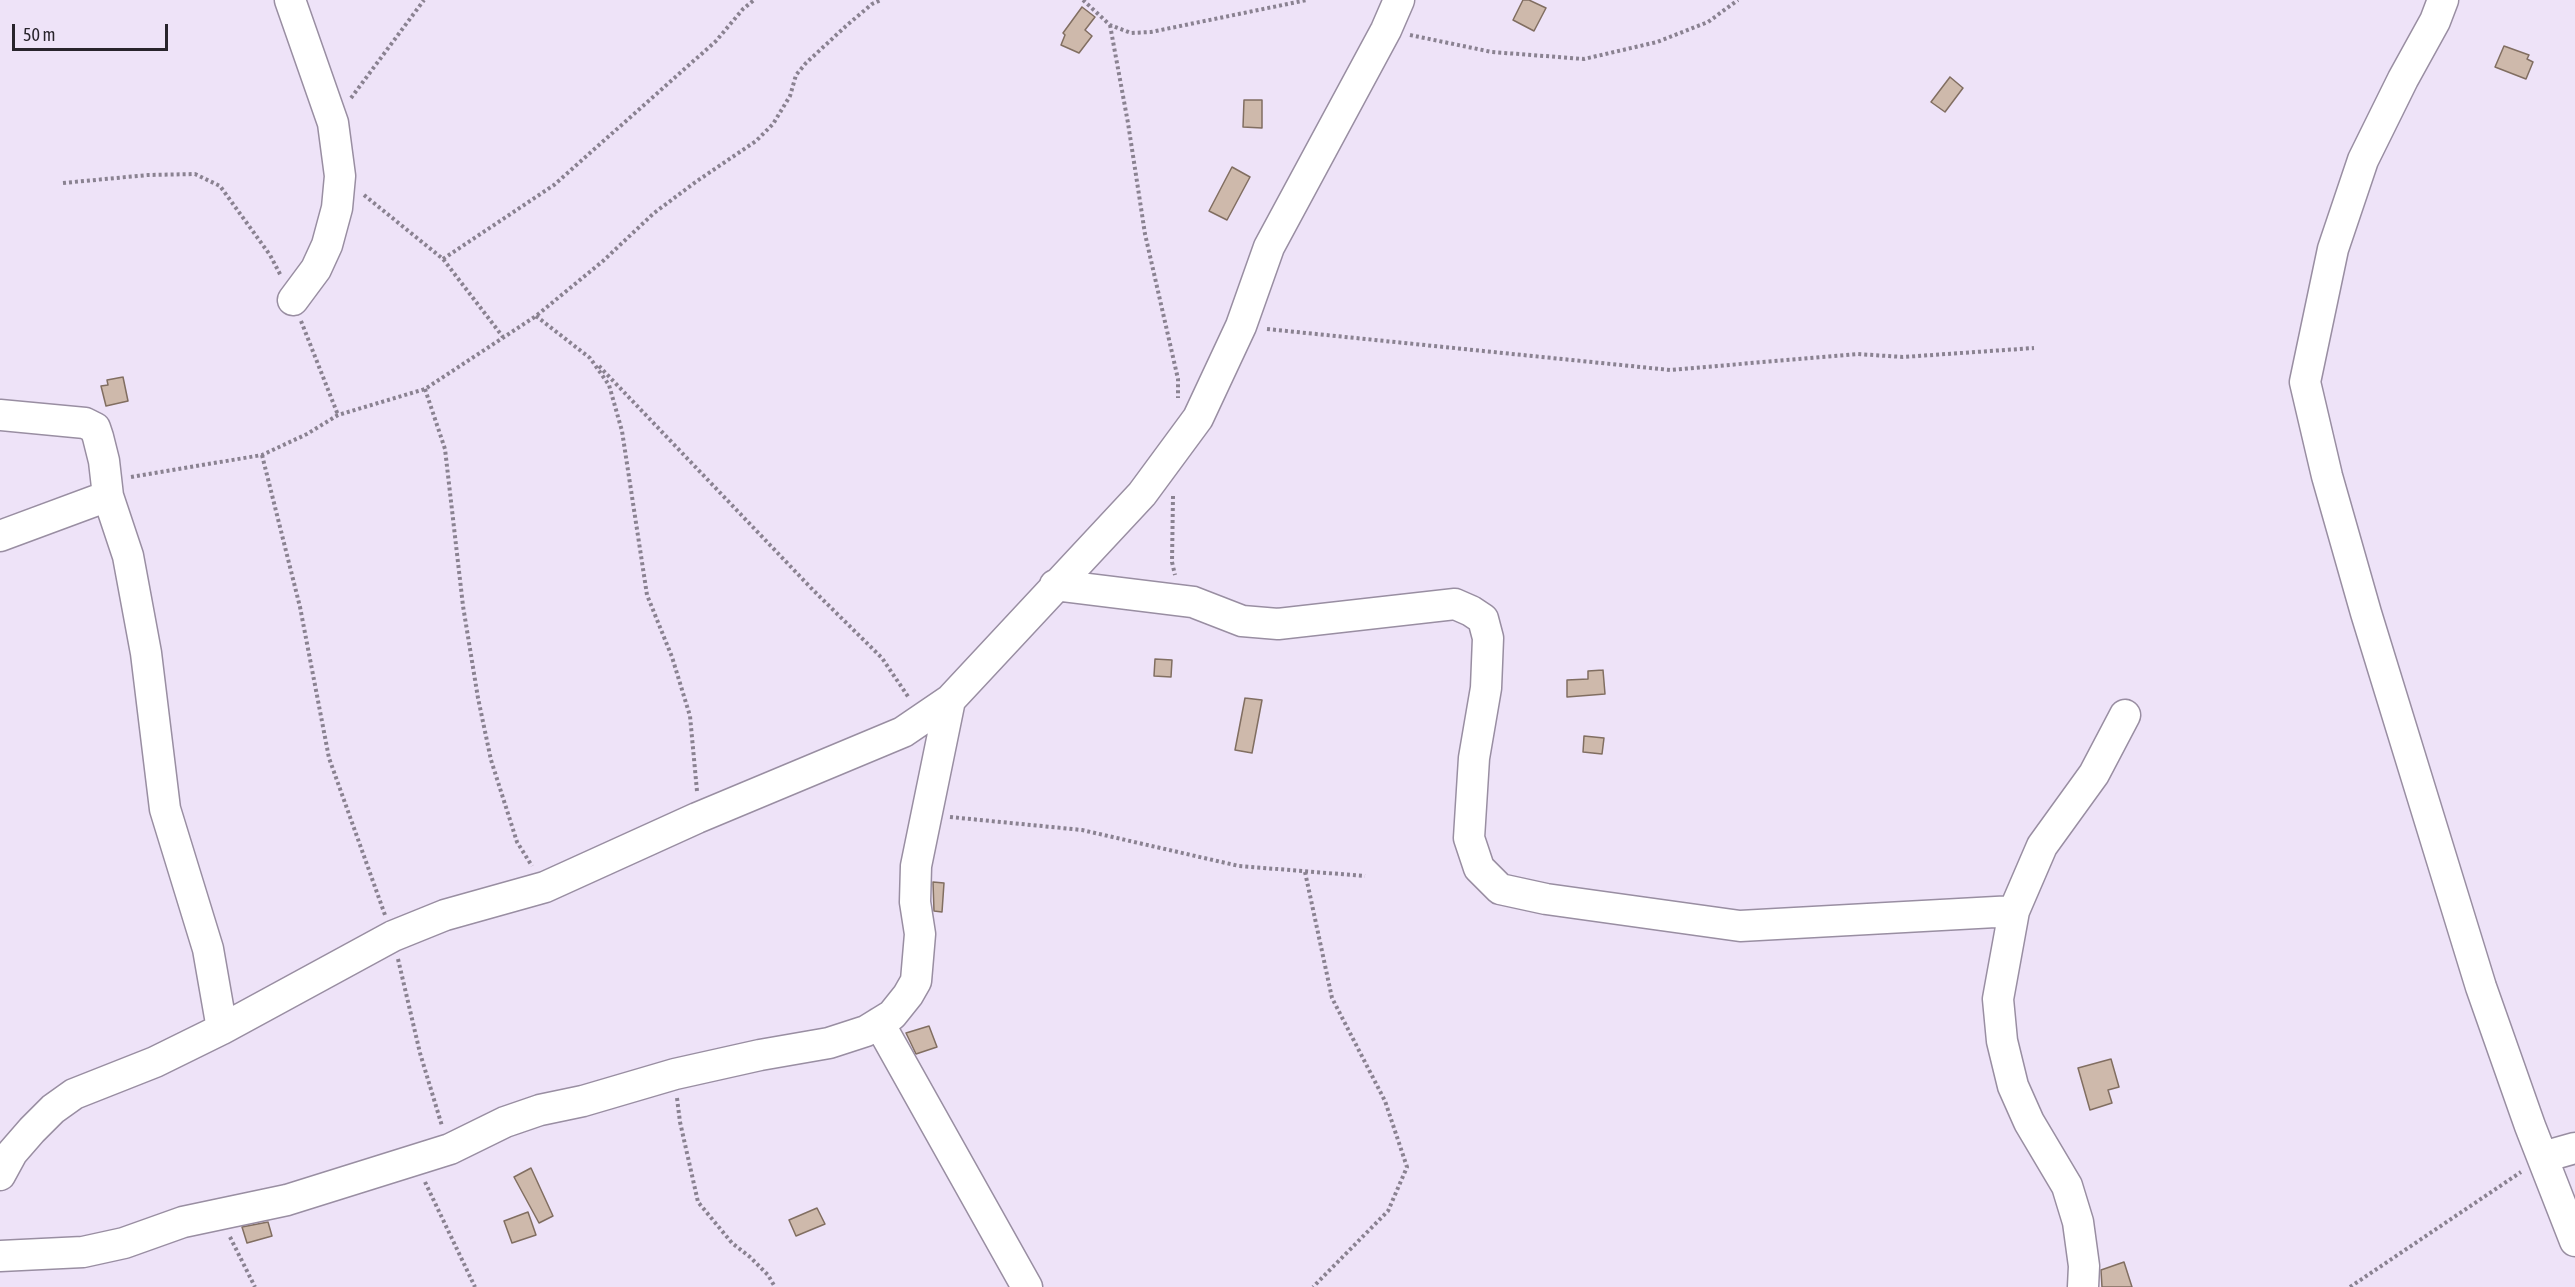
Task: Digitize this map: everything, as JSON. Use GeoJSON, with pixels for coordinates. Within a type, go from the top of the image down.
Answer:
{"type":"FeatureCollection","features":[{"type":"Feature","properties":{"kind":"street"},"geometry":{"type":"LineString","coordinates":[[290,0],[333,123],[340,176],[337,208],[327,245],[316,270],[293,300]]}},
{"type":"Feature","properties":{"kind":"street"},"geometry":{"type":"LineString","coordinates":[[0,1175],[12,1153],[32,1130],[53,1109],[74,1094],[155,1062],[222,1029],[393,936],[445,915],[545,887],[698,818],[903,732],[950,700],[1142,494],[1198,418],[1241,326],[1269,247],[1386,30],[1399,0]]}},
{"type":"Feature","properties":{"kind":"street"},"geometry":{"type":"LineString","coordinates":[[2444,0],[2363,160],[2333,249],[2305,382],[2327,476],[2369,624],[2481,987],[2530,1126],[2575,1241]]}},
{"type":"Feature","properties":{"kind":"street"},"geometry":{"type":"LineString","coordinates":[[0,414],[85,423],[95,428],[104,461],[107,488],[128,556],[146,653],[165,808],[208,949],[222,1029]]}},
{"type":"Feature","properties":{"kind":"street"},"geometry":{"type":"LineString","coordinates":[[0,536],[107,488]]}},
{"type":"Feature","properties":{"kind":"street"},"geometry":{"type":"LineString","coordinates":[[1055,585],[1193,602],[1242,621],[1278,624],[1455,604],[1472,611],[1483,620],[1488,638],[1486,688],[1474,758],[1469,838],[1479,868],[1500,890],[1546,899],[1740,926],[2014,911]]}},
{"type":"Feature","properties":{"kind":"street"},"geometry":{"type":"LineString","coordinates":[[0,1256],[82,1252],[124,1243],[183,1222],[287,1200],[450,1149],[505,1122],[540,1110],[624,1091],[675,1074],[760,1054],[829,1043],[866,1031],[892,1014],[916,981],[920,934],[915,902],[916,866],[950,700]]}},
{"type":"Feature","properties":{"kind":"street"},"geometry":{"type":"LineString","coordinates":[[2083,1287],[2084,1266],[2078,1222],[2067,1186],[2029,1122],[2013,1086],[2002,1041],[1998,999],[2014,911],[2042,846],[2094,774],[2125,715]]}},
{"type":"Feature","properties":{"kind":"street"},"geometry":{"type":"LineString","coordinates":[[879,1023],[1028,1287]]}},
{"type":"Feature","properties":{"kind":"street"},"geometry":{"type":"LineString","coordinates":[[2543,1157],[2575,1148]]}},
{"type":"Feature","properties":{"kind":"path"},"geometry":{"type":"LineString","coordinates":[[333,123],[424,0]]}},
{"type":"Feature","properties":{"kind":"path"},"geometry":{"type":"LineString","coordinates":[[443,259],[554,185],[716,41],[743,9],[754,0]]}},
{"type":"Feature","properties":{"kind":"path"},"geometry":{"type":"LineString","coordinates":[[107,488],[262,455],[307,434],[338,415],[425,389],[536,316],[603,261],[654,213],[756,141],[773,124],[790,96],[796,75],[806,63],[872,4],[881,0]]}},
{"type":"Feature","properties":{"kind":"path"},"geometry":{"type":"LineString","coordinates":[[1083,0],[1110,25],[1131,33],[1151,32],[1307,0]]}},
{"type":"Feature","properties":{"kind":"path"},"geometry":{"type":"LineString","coordinates":[[1386,30],[1492,52],[1584,59],[1657,42],[1708,22],[1738,0]]}},
{"type":"Feature","properties":{"kind":"path"},"geometry":{"type":"LineString","coordinates":[[1110,25],[1145,234],[1178,379],[1178,404]]}},
{"type":"Feature","properties":{"kind":"path"},"geometry":{"type":"LineString","coordinates":[[63,183],[148,175],[195,174],[220,186],[270,255],[293,300],[338,415]]}},
{"type":"Feature","properties":{"kind":"path"},"geometry":{"type":"LineString","coordinates":[[340,176],[443,259],[503,337]]}},
{"type":"Feature","properties":{"kind":"path"},"geometry":{"type":"LineString","coordinates":[[536,316],[590,358],[813,590],[882,658],[922,718]]}},
{"type":"Feature","properties":{"kind":"path"},"geometry":{"type":"LineString","coordinates":[[1241,326],[1670,370],[1857,354],[1904,357],[2034,348]]}},
{"type":"Feature","properties":{"kind":"path"},"geometry":{"type":"LineString","coordinates":[[590,358],[609,385],[622,431],[647,595],[672,657],[690,716],[696,769],[698,818]]}},
{"type":"Feature","properties":{"kind":"path"},"geometry":{"type":"LineString","coordinates":[[425,389],[445,449],[463,606],[491,760],[517,842],[545,887]]}},
{"type":"Feature","properties":{"kind":"path"},"geometry":{"type":"LineString","coordinates":[[1173,454],[1172,562],[1183,601]]}},
{"type":"Feature","properties":{"kind":"path"},"geometry":{"type":"LineString","coordinates":[[262,455],[300,607],[329,758],[393,936],[420,1053],[450,1149]]}},
{"type":"Feature","properties":{"kind":"path"},"geometry":{"type":"LineString","coordinates":[[925,814],[1014,825],[1082,830],[1239,866],[1365,876]]}},
{"type":"Feature","properties":{"kind":"path"},"geometry":{"type":"LineString","coordinates":[[1305,872],[1332,998],[1385,1101],[1407,1167],[1388,1211],[1313,1287]]}},
{"type":"Feature","properties":{"kind":"path"},"geometry":{"type":"LineString","coordinates":[[675,1074],[680,1122],[698,1202],[725,1236],[768,1275],[775,1287]]}},
{"type":"Feature","properties":{"kind":"path"},"geometry":{"type":"LineString","coordinates":[[2350,1287],[2543,1157]]}},
{"type":"Feature","properties":{"kind":"path"},"geometry":{"type":"LineString","coordinates":[[415,1160],[475,1287]]}},
{"type":"Feature","properties":{"kind":"path"},"geometry":{"type":"LineString","coordinates":[[218,1213],[255,1287]]}},
{"type":"Feature","properties":{"kind":"building"},"geometry":{"type":"Polygon","coordinates":[[[1523,0],[1529,0],[1546,8],[1534,31],[1513,20],[1523,0]]]}},
{"type":"Feature","properties":{"kind":"building"},"geometry":{"type":"Polygon","coordinates":[[[1082,7],[1095,17],[1085,30],[1092,36],[1079,53],[1061,45],[1065,35],[1063,33],[1082,7]]]}},
{"type":"Feature","properties":{"kind":"building"},"geometry":{"type":"Polygon","coordinates":[[[2504,46],[2529,55],[2527,59],[2533,62],[2526,79],[2495,67],[2504,46]]]}},
{"type":"Feature","properties":{"kind":"building"},"geometry":{"type":"Polygon","coordinates":[[[1950,77],[1963,88],[1945,112],[1931,102],[1950,77]]]}},
{"type":"Feature","properties":{"kind":"building"},"geometry":{"type":"Polygon","coordinates":[[[1244,100],[1262,100],[1262,128],[1243,127],[1244,100]]]}},
{"type":"Feature","properties":{"kind":"building"},"geometry":{"type":"Polygon","coordinates":[[[1232,167],[1250,177],[1227,220],[1209,211],[1232,167]]]}},
{"type":"Feature","properties":{"kind":"building"},"geometry":{"type":"Polygon","coordinates":[[[123,377],[128,401],[106,406],[101,386],[108,385],[107,380],[123,377]]]}},
{"type":"Feature","properties":{"kind":"building"},"geometry":{"type":"Polygon","coordinates":[[[1155,659],[1172,660],[1171,677],[1154,676],[1155,659]]]}},
{"type":"Feature","properties":{"kind":"building"},"geometry":{"type":"Polygon","coordinates":[[[1603,670],[1605,694],[1567,697],[1567,680],[1588,679],[1588,671],[1603,670]]]}},
{"type":"Feature","properties":{"kind":"building"},"geometry":{"type":"Polygon","coordinates":[[[1245,698],[1262,700],[1252,753],[1235,750],[1245,698]]]}},
{"type":"Feature","properties":{"kind":"building"},"geometry":{"type":"Polygon","coordinates":[[[1584,736],[1604,738],[1602,754],[1583,752],[1584,736]]]}},
{"type":"Feature","properties":{"kind":"building"},"geometry":{"type":"Polygon","coordinates":[[[933,882],[944,883],[942,912],[934,911],[933,882]]]}},
{"type":"Feature","properties":{"kind":"building"},"geometry":{"type":"Polygon","coordinates":[[[929,1026],[937,1047],[916,1054],[906,1033],[929,1026]]]}},
{"type":"Feature","properties":{"kind":"building"},"geometry":{"type":"Polygon","coordinates":[[[2111,1059],[2119,1087],[2108,1090],[2112,1103],[2090,1110],[2078,1068],[2111,1059]]]}},
{"type":"Feature","properties":{"kind":"building"},"geometry":{"type":"Polygon","coordinates":[[[531,1168],[553,1216],[539,1223],[514,1177],[531,1168]]]}},
{"type":"Feature","properties":{"kind":"building"},"geometry":{"type":"Polygon","coordinates":[[[817,1208],[825,1224],[796,1236],[789,1220],[817,1208]]]}},
{"type":"Feature","properties":{"kind":"building"},"geometry":{"type":"Polygon","coordinates":[[[528,1212],[536,1235],[512,1243],[504,1221],[528,1212]]]}},
{"type":"Feature","properties":{"kind":"building"},"geometry":{"type":"Polygon","coordinates":[[[268,1222],[272,1236],[247,1243],[242,1227],[268,1222]]]}},
{"type":"Feature","properties":{"kind":"building"},"geometry":{"type":"Polygon","coordinates":[[[2124,1262],[2132,1287],[2102,1287],[2101,1270],[2124,1262]]]}}]}
